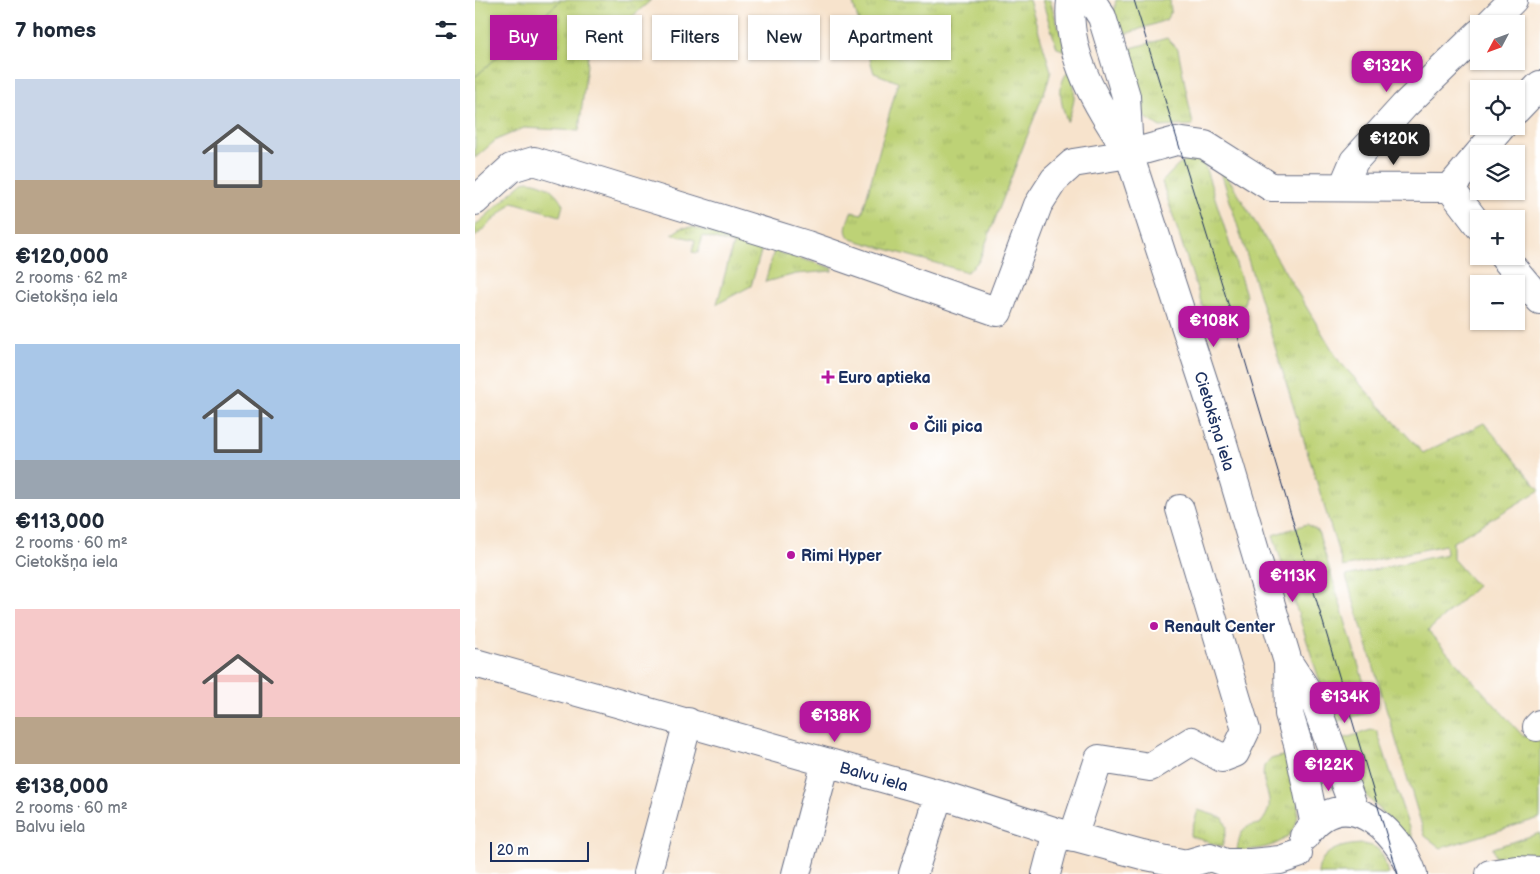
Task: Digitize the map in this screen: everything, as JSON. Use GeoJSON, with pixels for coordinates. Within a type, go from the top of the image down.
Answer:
{"type":"FeatureCollection","features":[{"type":"Feature","properties":{"kind":"street","name":"Cietokšņa iela"},"geometry":{"type":"LineString","coordinates":[[1071,0],[1069,22],[1078,56],[1096,102],[1129,154],[1215,420],[1288,662],[1289,714],[1298,744],[1315,822]]}},
{"type":"Feature","properties":{"kind":"street","name":"Cietokšņa iela"},"geometry":{"type":"LineString","coordinates":[[1091,0],[1102,17],[1126,96],[1129,154]]}},
{"type":"Feature","properties":{"kind":"street"},"geometry":{"type":"LineString","coordinates":[[1498,15],[1513,0]]}},
{"type":"Feature","properties":{"kind":"street"},"geometry":{"type":"LineString","coordinates":[[1343,187],[1353,161],[1404,106],[1470,42]]}},
{"type":"Feature","properties":{"kind":"street"},"geometry":{"type":"LineString","coordinates":[[1525,101],[1540,85]]}},
{"type":"Feature","properties":{"kind":"street"},"geometry":{"type":"LineString","coordinates":[[1449,188],[1494,135]]}},
{"type":"Feature","properties":{"kind":"street"},"geometry":{"type":"LineString","coordinates":[[475,201],[511,168],[534,161],[807,245],[997,312],[1039,205],[1054,180],[1073,163],[1129,154],[1177,141],[1205,145],[1271,187],[1449,188]]}},
{"type":"Feature","properties":{"kind":"street"},"geometry":{"type":"LineString","coordinates":[[1449,188],[1470,215]]}},
{"type":"Feature","properties":{"kind":"street"},"geometry":{"type":"LineString","coordinates":[[1511,265],[1540,300]]}},
{"type":"Feature","properties":{"kind":"street"},"geometry":{"type":"LineString","coordinates":[[1046,874],[1099,759],[1150,767],[1192,740],[1221,758],[1235,753],[1246,730],[1180,509]]}},
{"type":"Feature","properties":{"kind":"street","name":"Cietokšņa iela"},"geometry":{"type":"LineString","coordinates":[[1288,662],[1315,703],[1355,811]]}},
{"type":"Feature","properties":{"kind":"street","name":"Balvu iela"},"geometry":{"type":"LineString","coordinates":[[475,663],[939,794],[1065,834],[1190,869],[1210,857],[1226,863],[1280,860],[1297,864]]}},
{"type":"Feature","properties":{"kind":"street"},"geometry":{"type":"LineString","coordinates":[[647,874],[687,722]]}},
{"type":"Feature","properties":{"kind":"street"},"geometry":{"type":"LineString","coordinates":[[796,874],[826,762]]}},
{"type":"Feature","properties":{"kind":"street"},"geometry":{"type":"LineString","coordinates":[[913,874],[939,794]]}},
{"type":"Feature","properties":{"kind":"street"},"geometry":{"type":"LineString","coordinates":[[1297,864],[1304,837],[1315,822],[1339,811],[1355,811],[1370,817],[1385,831],[1416,873]]}},
{"type":"Feature","properties":{"kind":"street"},"geometry":{"type":"LineString","coordinates":[[1490,874],[1515,870],[1540,871]]}},
{"type":"Feature","properties":{"kind":"green space"},"geometry":{"type":"Polygon","coordinates":[[[475,0],[561,0],[544,15],[490,15],[490,60],[494,60],[475,77],[475,0]]]}},
{"type":"Feature","properties":{"kind":"green space"},"geometry":{"type":"Polygon","coordinates":[[[561,0],[651,0],[634,15],[567,15],[567,60],[588,60],[579,131],[524,128],[496,140],[475,158],[475,77],[494,60],[557,60],[557,15],[544,15],[561,0]]]}},
{"type":"Feature","properties":{"kind":"green space"},"geometry":{"type":"Polygon","coordinates":[[[852,0],[1029,0],[1051,71],[979,261],[967,272],[851,239],[848,236],[846,230],[851,212],[862,214],[898,82],[874,73],[870,60],[951,60],[951,15],[857,15],[852,0]]]}},
{"type":"Feature","properties":{"kind":"green space"},"geometry":{"type":"Polygon","coordinates":[[[1042,0],[1050,0],[1066,51],[1057,48],[1042,0]]]}},
{"type":"Feature","properties":{"kind":"green space"},"geometry":{"type":"Polygon","coordinates":[[[1116,0],[1170,0],[1171,11],[1166,20],[1120,36],[1114,11],[1116,0]]]}},
{"type":"Feature","properties":{"kind":"green space"},"geometry":{"type":"Polygon","coordinates":[[[1167,38],[1178,49],[1193,125],[1160,127],[1145,117],[1124,50],[1167,38]]]}},
{"type":"Feature","properties":{"kind":"green space"},"geometry":{"type":"Polygon","coordinates":[[[1071,68],[1074,95],[1067,122],[1061,101],[1061,87],[1066,74],[1071,68]]]}},
{"type":"Feature","properties":{"kind":"green space"},"geometry":{"type":"Polygon","coordinates":[[[1202,157],[1246,295],[1244,305],[1206,317],[1162,182],[1175,168],[1184,162],[1189,159],[1202,157]]]}},
{"type":"Feature","properties":{"kind":"green space"},"geometry":{"type":"Polygon","coordinates":[[[1217,159],[1339,361],[1423,453],[1484,423],[1540,490],[1453,542],[1453,559],[1477,586],[1428,631],[1523,736],[1540,736],[1540,818],[1441,848],[1425,836],[1346,576],[1446,554],[1445,545],[1343,567],[1217,159]]]}},
{"type":"Feature","properties":{"kind":"green space"},"geometry":{"type":"Polygon","coordinates":[[[523,182],[540,183],[557,195],[563,205],[560,216],[513,202],[475,237],[475,226],[523,182]]]}},
{"type":"Feature","properties":{"kind":"green space"},"geometry":{"type":"Polygon","coordinates":[[[693,227],[762,248],[751,286],[717,304],[733,244],[703,236],[698,253],[692,252],[695,240],[672,234],[681,228],[693,227]]]}},
{"type":"Feature","properties":{"kind":"green space"},"geometry":{"type":"Polygon","coordinates":[[[774,251],[833,268],[832,271],[796,274],[765,282],[774,251]]]}},
{"type":"Feature","properties":{"kind":"green space"},"geometry":{"type":"Polygon","coordinates":[[[1307,524],[1318,531],[1370,703],[1366,713],[1333,723],[1273,535],[1307,524]]]}},
{"type":"Feature","properties":{"kind":"green space"},"geometry":{"type":"Polygon","coordinates":[[[1371,730],[1377,731],[1414,843],[1354,784],[1339,740],[1371,730]]]}},
{"type":"Feature","properties":{"kind":"green space"},"geometry":{"type":"Polygon","coordinates":[[[1289,754],[1298,805],[1296,823],[1292,832],[1277,843],[1267,847],[1237,850],[1239,838],[1243,831],[1260,824],[1269,808],[1263,775],[1264,766],[1271,759],[1289,754]]]}},
{"type":"Feature","properties":{"kind":"green space"},"geometry":{"type":"Polygon","coordinates":[[[1198,810],[1223,818],[1227,827],[1222,847],[1190,836],[1198,810]]]}},
{"type":"Feature","properties":{"kind":"green space"},"geometry":{"type":"Polygon","coordinates":[[[1540,833],[1540,853],[1498,864],[1493,848],[1540,833]]]}},
{"type":"Feature","properties":{"kind":"green space"},"geometry":{"type":"Polygon","coordinates":[[[1370,845],[1379,850],[1388,874],[1318,874],[1319,866],[1323,859],[1333,850],[1340,847],[1370,845]]]}},
{"type":"Feature","properties":{"kind":"tram line"},"geometry":{"type":"LineString","coordinates":[[1134,0],[1230,310],[1398,874]]}},
{"type":"Feature","properties":{"kind":"place","name":"Euro aptieka"},"geometry":{"type":"Point","coordinates":[828,377]}},
{"type":"Feature","properties":{"kind":"place","name":"Čili pica"},"geometry":{"type":"Point","coordinates":[914,426]}},
{"type":"Feature","properties":{"kind":"place","name":"Rimi Hyper"},"geometry":{"type":"Point","coordinates":[791,555]}},
{"type":"Feature","properties":{"kind":"place","name":"Renault Center"},"geometry":{"type":"Point","coordinates":[1154,626]}}]}
